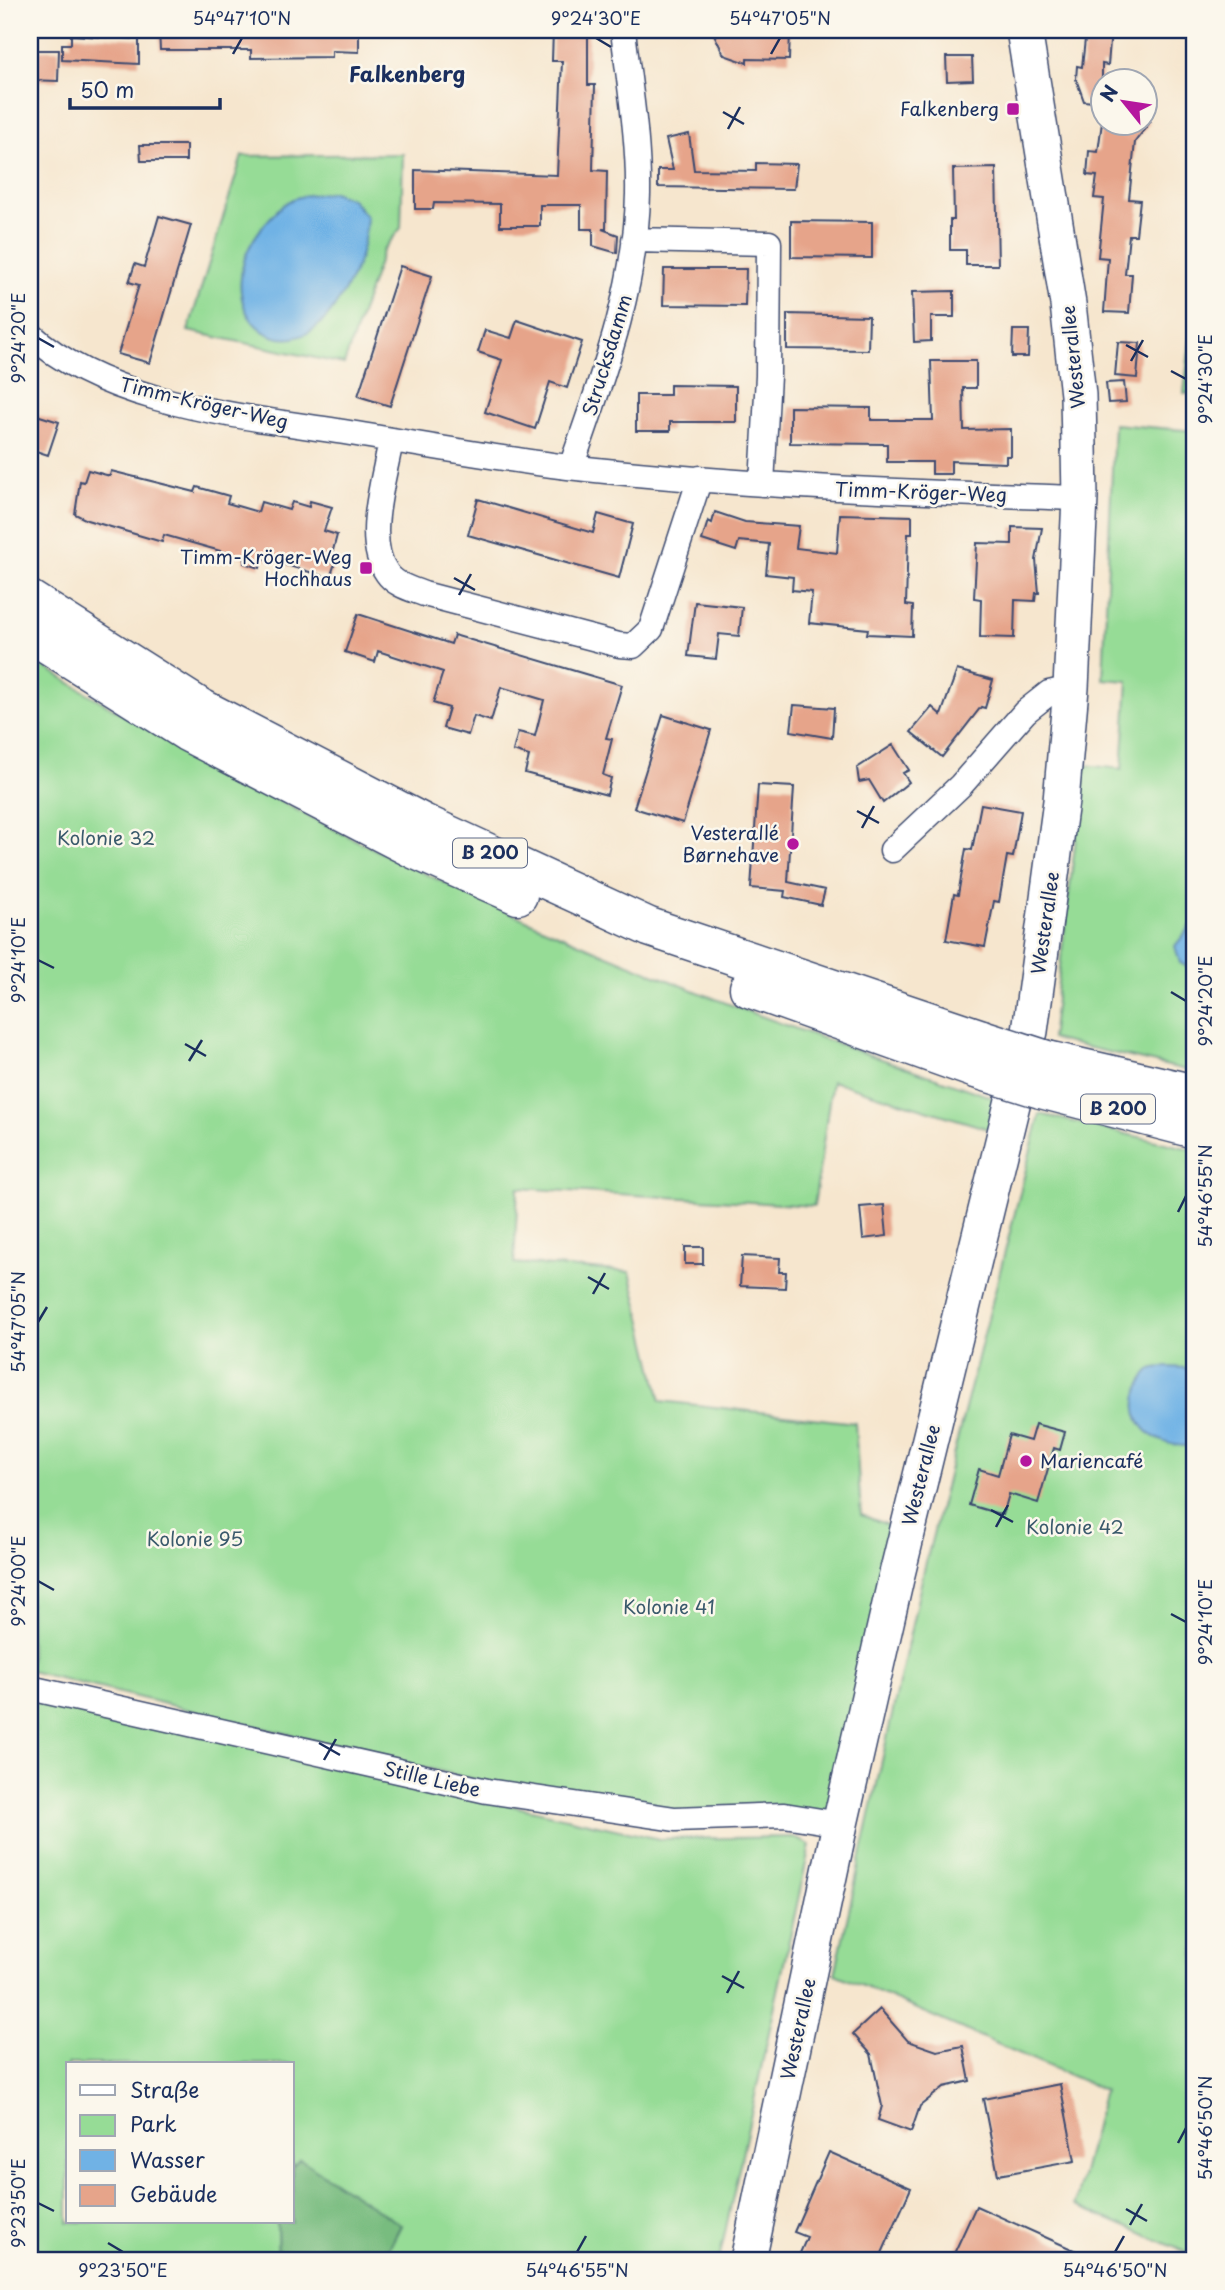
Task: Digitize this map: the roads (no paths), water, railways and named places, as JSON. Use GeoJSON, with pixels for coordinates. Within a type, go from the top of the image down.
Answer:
{"type":"FeatureCollection","features":[{"type":"Feature","properties":{"kind":"highway","name":"B 200"},"geometry":{"type":"LineString","coordinates":[[30,600],[198,707],[423,823],[649,927],[979,1054]]}},
{"type":"Feature","properties":{"kind":"highway","name":"B 200"},"geometry":{"type":"LineString","coordinates":[[30,633],[187,732],[416,850],[648,952],[1044,1075],[1195,1129]]}},
{"type":"Feature","properties":{"kind":"highway","name":"B 200"},"geometry":{"type":"LineString","coordinates":[[1044,1075],[1195,1094]]}},
{"type":"Feature","properties":{"kind":"street","name":"Strucksdamm"},"geometry":{"type":"LineString","coordinates":[[571,467],[616,333],[634,240],[638,161],[623,30]]}},
{"type":"Feature","properties":{"kind":"street","name":"Westerallee"},"geometry":{"type":"LineString","coordinates":[[748,2260],[840,1824],[908,1526],[1030,1031],[1061,801],[1071,688],[1080,498],[1078,396],[1069,304],[1024,30]]}},
{"type":"Feature","properties":{"kind":"street"},"geometry":{"type":"LineString","coordinates":[[634,240],[769,243],[768,376],[762,484]]}},
{"type":"Feature","properties":{"kind":"street","name":"Timm-Kröger-Weg"},"geometry":{"type":"LineString","coordinates":[[30,334],[50,352],[96,377],[161,397],[231,414],[391,440],[571,467],[762,484],[1080,498]]}},
{"type":"Feature","properties":{"kind":"street"},"geometry":{"type":"LineString","coordinates":[[391,440],[375,531],[378,556],[387,575],[403,587],[424,594],[619,645],[633,646],[651,629],[701,478]]}},
{"type":"Feature","properties":{"kind":"street"},"geometry":{"type":"LineString","coordinates":[[892,849],[961,785],[1025,712],[1049,693],[1071,688]]}},
{"type":"Feature","properties":{"kind":"street","name":"Stille Liebe"},"geometry":{"type":"LineString","coordinates":[[30,1688],[487,1791],[675,1819],[784,1815],[840,1824]]}},
{"type":"Feature","properties":{"kind":"water"},"geometry":{"type":"Polygon","coordinates":[[[333,192],[352,199],[367,217],[358,264],[335,306],[315,328],[293,338],[273,336],[256,325],[244,307],[240,283],[246,255],[264,225],[287,202],[333,192]]]}},
{"type":"Feature","properties":{"kind":"water"},"geometry":{"type":"Polygon","coordinates":[[[1192,925],[1195,925],[1194,970],[1180,963],[1175,946],[1192,925]]]}},
{"type":"Feature","properties":{"kind":"water"},"geometry":{"type":"Polygon","coordinates":[[[1154,1368],[1186,1368],[1195,1374],[1195,1439],[1190,1446],[1164,1442],[1153,1436],[1138,1419],[1137,1395],[1145,1376],[1154,1368]]]}},
{"type":"Feature","properties":{"kind":"place","name":"Falkenberg"},"geometry":{"type":"Point","coordinates":[1013,109]}},
{"type":"Feature","properties":{"kind":"place","name":"Timm-Kröger-Weg Hochhaus"},"geometry":{"type":"Point","coordinates":[366,568]}},
{"type":"Feature","properties":{"kind":"place","name":"Vesterallé Børnehave"},"geometry":{"type":"Point","coordinates":[793,844]}},
{"type":"Feature","properties":{"kind":"place","name":"Mariencafé"},"geometry":{"type":"Point","coordinates":[1026,1461]}},
{"type":"Feature","properties":{"kind":"district","name":"Falkenberg"},"geometry":{"type":"Point","coordinates":[407,75]}},
{"type":"Feature","properties":{"kind":"park label","name":"Kolonie 32"},"geometry":{"type":"Point","coordinates":[106,838]}},
{"type":"Feature","properties":{"kind":"park label","name":"Kolonie 42"},"geometry":{"type":"Point","coordinates":[1075,1527]}},
{"type":"Feature","properties":{"kind":"park label","name":"Kolonie 95"},"geometry":{"type":"Point","coordinates":[195,1539]}},
{"type":"Feature","properties":{"kind":"park label","name":"Kolonie 41"},"geometry":{"type":"Point","coordinates":[669,1607]}}]}
